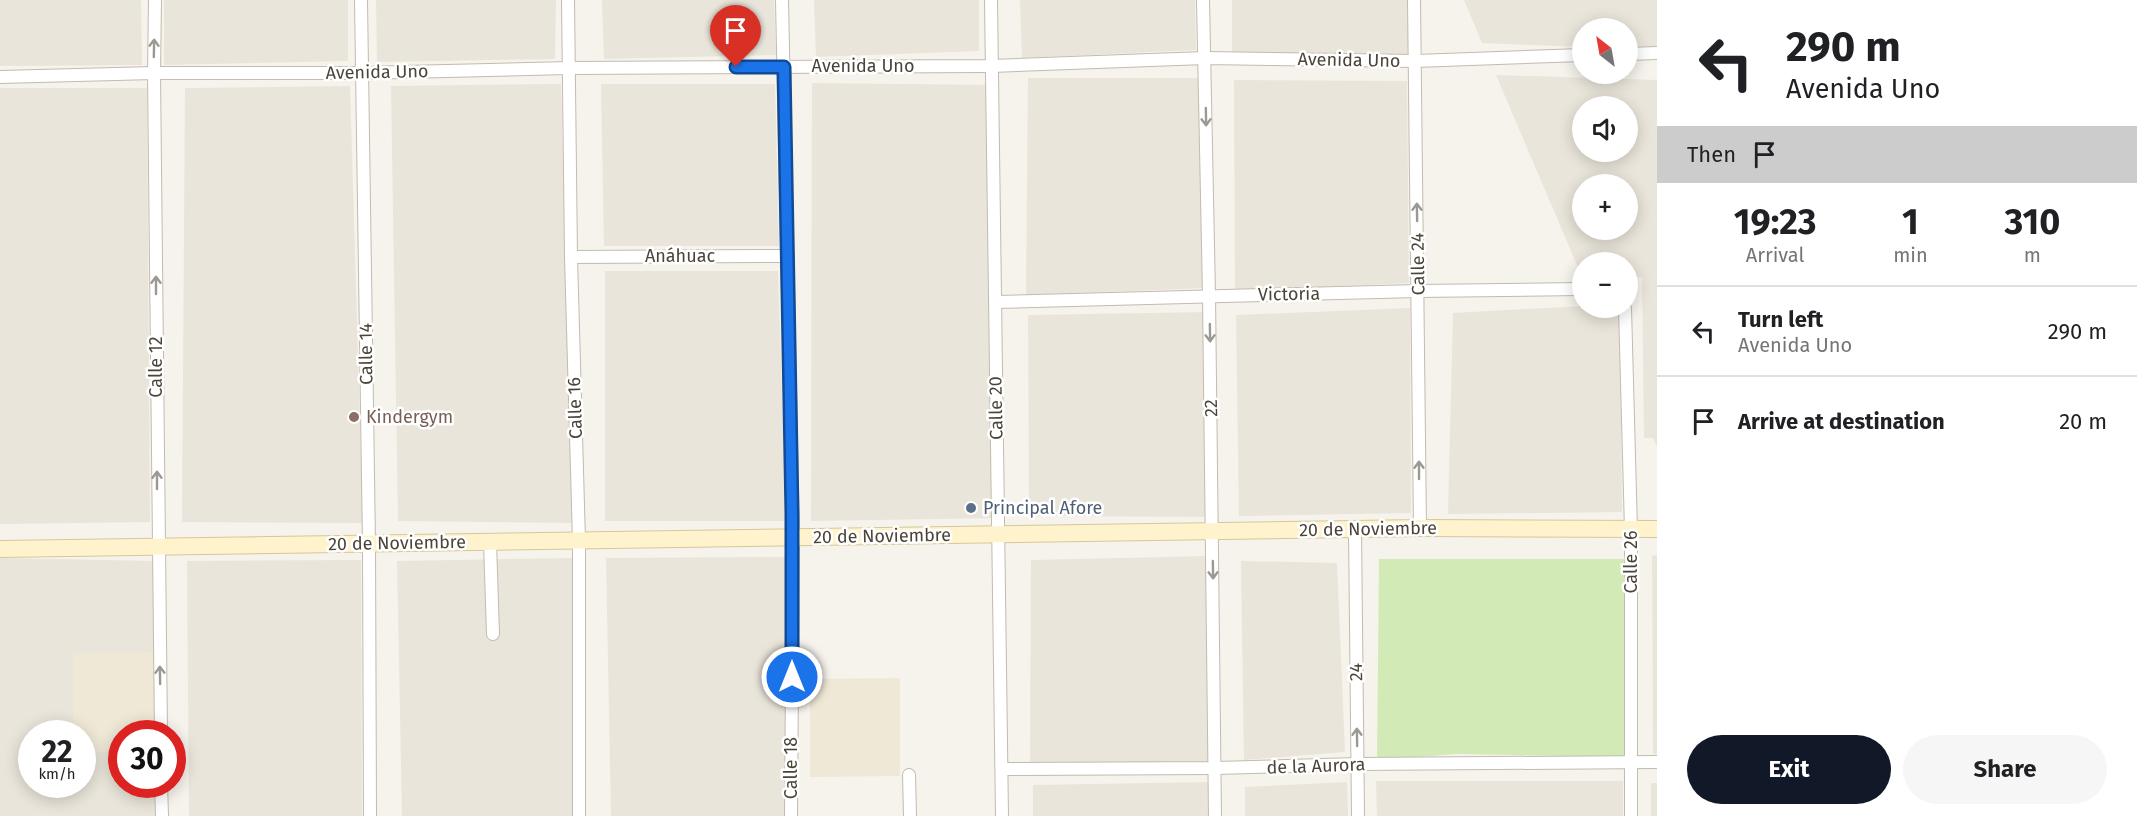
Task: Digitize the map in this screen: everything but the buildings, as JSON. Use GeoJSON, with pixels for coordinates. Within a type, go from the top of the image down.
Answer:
{"type":"FeatureCollection","features":[{"type":"Feature","properties":{"kind":"main road","name":"20 de Noviembre"},"geometry":{"type":"LineString","coordinates":[[0,549],[1420,528],[1657,529]]}},
{"type":"Feature","properties":{"kind":"street","name":"Calle 12"},"geometry":{"type":"LineString","coordinates":[[155,0],[161,720]]}},
{"type":"Feature","properties":{"kind":"street","name":"Calle 14"},"geometry":{"type":"LineString","coordinates":[[361,0],[369,544],[370,816]]}},
{"type":"Feature","properties":{"kind":"street","name":"Calle 16"},"geometry":{"type":"LineString","coordinates":[[568,0],[571,257],[579,541],[579,816]]}},
{"type":"Feature","properties":{"kind":"street","name":"Calle 18"},"geometry":{"type":"LineString","coordinates":[[782,0],[793,537],[791,816]]}},
{"type":"Feature","properties":{"kind":"street","name":"Calle 20"},"geometry":{"type":"LineString","coordinates":[[991,0],[1002,816]]}},
{"type":"Feature","properties":{"kind":"street","name":"22"},"geometry":{"type":"LineString","coordinates":[[1203,0],[1215,816]]}},
{"type":"Feature","properties":{"kind":"street","name":"Calle 24"},"geometry":{"type":"LineString","coordinates":[[1414,0],[1420,528]]}},
{"type":"Feature","properties":{"kind":"street"},"geometry":{"type":"LineString","coordinates":[[1638,54],[1657,53]]}},
{"type":"Feature","properties":{"kind":"street","name":"Avenida Uno"},"geometry":{"type":"LineString","coordinates":[[0,77],[568,68],[991,66],[1205,58],[1416,61],[1572,55]]}},
{"type":"Feature","properties":{"kind":"street","name":"Anáhuac"},"geometry":{"type":"LineString","coordinates":[[571,257],[788,256]]}},
{"type":"Feature","properties":{"kind":"street","name":"Victoria"},"geometry":{"type":"LineString","coordinates":[[995,302],[1209,295],[1572,290]]}},
{"type":"Feature","properties":{"kind":"street","name":"Calle 26"},"geometry":{"type":"LineString","coordinates":[[1625,318],[1631,530],[1630,816]]}},
{"type":"Feature","properties":{"kind":"street","name":"24"},"geometry":{"type":"LineString","coordinates":[[1355,529],[1358,816]]}},
{"type":"Feature","properties":{"kind":"street"},"geometry":{"type":"LineString","coordinates":[[490,542],[494,634]]}},
{"type":"Feature","properties":{"kind":"street","name":"de la Aurora"},"geometry":{"type":"LineString","coordinates":[[1002,769],[1657,762]]}},
{"type":"Feature","properties":{"kind":"street"},"geometry":{"type":"LineString","coordinates":[[909,775],[910,816]]}},
{"type":"Feature","properties":{"kind":"street"},"geometry":{"type":"LineString","coordinates":[[162,798],[162,816]]}},
{"type":"Feature","properties":{"kind":"shaded area"},"geometry":{"type":"Polygon","coordinates":[[[0,0],[141,0],[142,65],[0,66],[0,0]]]}},
{"type":"Feature","properties":{"kind":"shaded area"},"geometry":{"type":"Polygon","coordinates":[[[164,0],[348,0],[348,61],[164,65],[164,0]]]}},
{"type":"Feature","properties":{"kind":"shaded area"},"geometry":{"type":"Polygon","coordinates":[[[376,0],[556,0],[555,59],[377,62],[376,0]]]}},
{"type":"Feature","properties":{"kind":"shaded area"},"geometry":{"type":"Polygon","coordinates":[[[602,0],[774,0],[776,55],[604,59],[602,0]]]}},
{"type":"Feature","properties":{"kind":"shaded area"},"geometry":{"type":"Polygon","coordinates":[[[814,0],[979,0],[979,51],[816,57],[814,0]]]}},
{"type":"Feature","properties":{"kind":"shaded area"},"geometry":{"type":"Polygon","coordinates":[[[1020,0],[1195,0],[1196,50],[1022,58],[1020,0]]]}},
{"type":"Feature","properties":{"kind":"shaded area"},"geometry":{"type":"Polygon","coordinates":[[[1232,0],[1408,0],[1408,54],[1232,53],[1232,0]]]}},
{"type":"Feature","properties":{"kind":"shaded area"},"geometry":{"type":"Polygon","coordinates":[[[1464,0],[1657,0],[1657,50],[1638,49],[1638,18],[1572,18],[1572,47],[1482,43],[1464,0]]]}},
{"type":"Feature","properties":{"kind":"shaded area"},"geometry":{"type":"Polygon","coordinates":[[[1496,75],[1572,77],[1572,84],[1638,84],[1638,79],[1657,80],[1657,447],[1653,438],[1644,438],[1642,277],[1638,277],[1638,252],[1572,254],[1496,75]]]}},
{"type":"Feature","properties":{"kind":"shaded area"},"geometry":{"type":"Polygon","coordinates":[[[1028,78],[1198,78],[1208,288],[1026,295],[1028,78]]]}},
{"type":"Feature","properties":{"kind":"shaded area"},"geometry":{"type":"Polygon","coordinates":[[[1234,80],[1407,81],[1409,283],[1235,291],[1234,80]]]}},
{"type":"Feature","properties":{"kind":"shaded area"},"geometry":{"type":"Polygon","coordinates":[[[812,83],[993,85],[999,518],[811,521],[812,83]]]}},
{"type":"Feature","properties":{"kind":"shaded area"},"geometry":{"type":"Polygon","coordinates":[[[561,84],[572,523],[398,521],[391,86],[561,84]]]}},
{"type":"Feature","properties":{"kind":"shaded area"},"geometry":{"type":"Polygon","coordinates":[[[601,84],[775,84],[779,246],[604,246],[601,84]]]}},
{"type":"Feature","properties":{"kind":"shaded area"},"geometry":{"type":"Polygon","coordinates":[[[350,86],[363,523],[182,522],[185,88],[350,86]]]}},
{"type":"Feature","properties":{"kind":"shaded area"},"geometry":{"type":"Polygon","coordinates":[[[0,88],[147,88],[150,522],[0,524],[0,88]]]}},
{"type":"Feature","properties":{"kind":"shaded area"},"geometry":{"type":"Polygon","coordinates":[[[605,271],[778,271],[786,521],[605,521],[605,271]]]}},
{"type":"Feature","properties":{"kind":"shaded area"},"geometry":{"type":"Polygon","coordinates":[[[1572,307],[1572,318],[1620,318],[1622,512],[1448,514],[1453,313],[1572,307]]]}},
{"type":"Feature","properties":{"kind":"shaded area"},"geometry":{"type":"Polygon","coordinates":[[[1410,308],[1411,513],[1239,516],[1236,315],[1410,308]]]}},
{"type":"Feature","properties":{"kind":"shaded area"},"geometry":{"type":"Polygon","coordinates":[[[1209,312],[1209,517],[1029,516],[1028,315],[1209,312]]]}},
{"type":"Feature","properties":{"kind":"shaded area"},"geometry":{"type":"Polygon","coordinates":[[[1657,555],[1657,754],[1653,754],[1652,556],[1657,555]]]}},
{"type":"Feature","properties":{"kind":"shaded area"},"geometry":{"type":"Polygon","coordinates":[[[1209,556],[1211,762],[1030,764],[1031,560],[1209,556]]]}},
{"type":"Feature","properties":{"kind":"shaded area"},"geometry":{"type":"Polygon","coordinates":[[[786,557],[785,816],[611,816],[606,558],[786,557]]]}},
{"type":"Feature","properties":{"kind":"shaded area"},"geometry":{"type":"Polygon","coordinates":[[[0,558],[156,561],[156,720],[108,720],[108,798],[156,798],[156,816],[0,816],[0,558]]]}},
{"type":"Feature","properties":{"kind":"shaded area"},"geometry":{"type":"Polygon","coordinates":[[[574,558],[574,816],[402,816],[397,561],[574,558]]]}},
{"type":"Feature","properties":{"kind":"shaded area"},"geometry":{"type":"Polygon","coordinates":[[[361,560],[362,816],[189,816],[187,561],[361,560]]]}},
{"type":"Feature","properties":{"kind":"shaded area"},"geometry":{"type":"Polygon","coordinates":[[[1241,561],[1337,563],[1345,752],[1244,760],[1241,561]]]}},
{"type":"Feature","properties":{"kind":"shaded area"},"geometry":{"type":"Polygon","coordinates":[[[153,652],[154,720],[108,720],[108,752],[96,752],[96,720],[73,720],[73,653],[153,652]]]}},
{"type":"Feature","properties":{"kind":"shaded area"},"geometry":{"type":"Polygon","coordinates":[[[900,678],[900,776],[810,777],[810,679],[900,678]]]}},
{"type":"Feature","properties":{"kind":"shaded area"},"geometry":{"type":"Polygon","coordinates":[[[1376,781],[1623,781],[1623,816],[1377,816],[1376,781]]]}},
{"type":"Feature","properties":{"kind":"shaded area"},"geometry":{"type":"Polygon","coordinates":[[[1209,782],[1209,816],[1033,816],[1033,785],[1209,782]]]}},
{"type":"Feature","properties":{"kind":"shaded area"},"geometry":{"type":"Polygon","coordinates":[[[1347,782],[1348,816],[1245,816],[1245,787],[1347,782]]]}},
{"type":"Feature","properties":{"kind":"shaded area"},"geometry":{"type":"Polygon","coordinates":[[[1651,783],[1657,783],[1657,816],[1651,816],[1651,783]]]}},
{"type":"Feature","properties":{"kind":"green space"},"geometry":{"type":"Polygon","coordinates":[[[1379,559],[1627,559],[1629,757],[1457,754],[1377,760],[1379,559]]]}},
{"type":"Feature","properties":{"kind":"place","name":"Kindergym"},"geometry":{"type":"Point","coordinates":[354,417]}},
{"type":"Feature","properties":{"kind":"place","name":"Principal Afore"},"geometry":{"type":"Point","coordinates":[971,508]}},
{"type":"Feature","properties":{"kind":"route"},"geometry":{"type":"LineString","coordinates":[[736,67],[784,67],[789,280],[792,677]]}}]}
